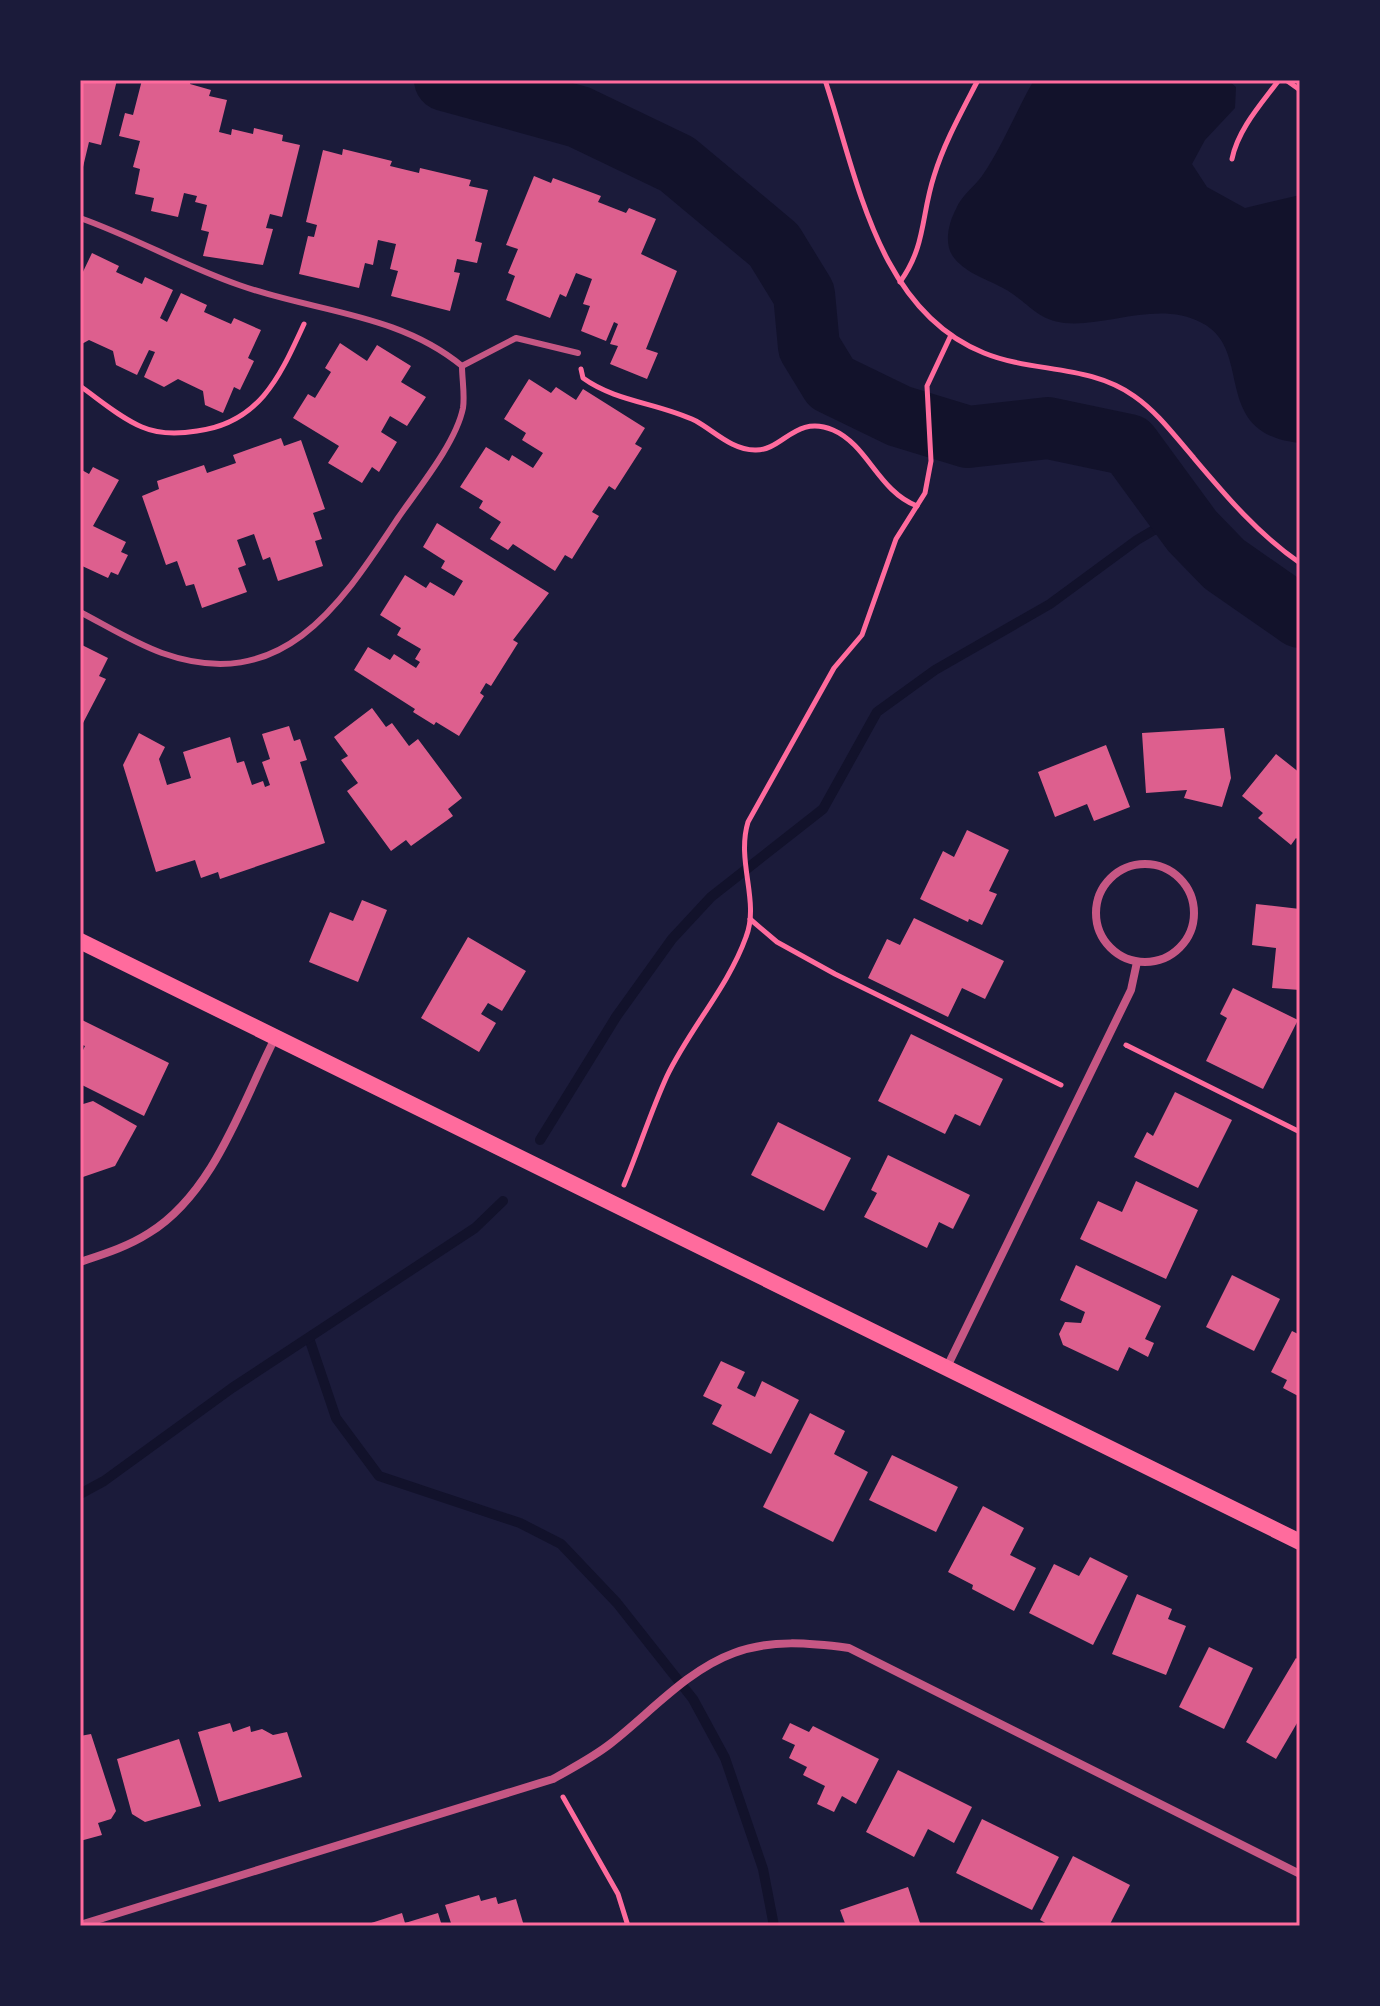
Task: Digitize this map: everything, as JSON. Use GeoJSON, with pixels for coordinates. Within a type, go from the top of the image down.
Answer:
{"type":"FeatureCollection","features":[{"type":"Feature","properties":{"kind":"main road"},"geometry":{"type":"LineString","coordinates":[[80,941],[1300,1542]]}},
{"type":"Feature","properties":{"kind":"street"},"geometry":{"type":"LineString","coordinates":[[1142,864],[1163,867],[1180,879],[1191,896],[1194,916],[1189,935],[1176,952],[1157,961],[1137,962],[1118,954],[1103,940],[1096,921],[1097,900],[1107,882],[1123,869],[1142,864]]}},
{"type":"Feature","properties":{"kind":"street"},"geometry":{"type":"LineString","coordinates":[[947,1367],[1109,1037],[1131,990],[1137,962]]}},
{"type":"Feature","properties":{"kind":"street"},"geometry":{"type":"LineString","coordinates":[[80,1262],[118,1250],[150,1232],[183,1205],[210,1168],[275,1037]]}},
{"type":"Feature","properties":{"kind":"street"},"geometry":{"type":"LineString","coordinates":[[80,1925],[553,1779],[609,1745],[700,1672],[732,1653],[766,1644],[804,1642],[849,1648],[1300,1874]]}},
{"type":"Feature","properties":{"kind":"lane"},"geometry":{"type":"LineString","coordinates":[[80,218],[241,286],[387,324],[436,344],[462,366],[463,409],[445,448],[346,595],[314,629],[278,650],[237,662],[201,662],[162,653],[80,612]]}},
{"type":"Feature","properties":{"kind":"lane"},"geometry":{"type":"LineString","coordinates":[[462,366],[516,338],[578,353]]}},
{"type":"Feature","properties":{"kind":"path"},"geometry":{"type":"LineString","coordinates":[[825,80],[861,195],[881,247],[900,282],[951,335],[985,353],[1083,373],[1121,386],[1150,407],[1242,514],[1300,563]]}},
{"type":"Feature","properties":{"kind":"path"},"geometry":{"type":"LineString","coordinates":[[900,282],[915,262],[933,178],[978,80]]}},
{"type":"Feature","properties":{"kind":"path"},"geometry":{"type":"LineString","coordinates":[[1232,159],[1234,147],[1256,110],[1279,80]]}},
{"type":"Feature","properties":{"kind":"path"},"geometry":{"type":"LineString","coordinates":[[1286,80],[1300,90]]}},
{"type":"Feature","properties":{"kind":"path"},"geometry":{"type":"LineString","coordinates":[[80,386],[143,428],[186,433],[232,422],[253,409],[276,379],[313,304]]}},
{"type":"Feature","properties":{"kind":"path"},"geometry":{"type":"LineString","coordinates":[[616,1204],[668,1074],[748,935],[750,919],[742,842],[748,822],[834,668],[862,635],[896,539],[917,506],[930,477],[925,403],[933,369],[951,335]]}},
{"type":"Feature","properties":{"kind":"path"},"geometry":{"type":"LineString","coordinates":[[578,353],[583,378],[605,393],[642,401],[697,422],[718,437],[749,450],[765,451],[798,428],[814,426],[834,430],[850,443],[890,491],[917,506]]}},
{"type":"Feature","properties":{"kind":"path"},"geometry":{"type":"LineString","coordinates":[[750,919],[777,942],[835,974],[1080,1094]]}},
{"type":"Feature","properties":{"kind":"path"},"geometry":{"type":"LineString","coordinates":[[1109,1037],[1300,1132]]}},
{"type":"Feature","properties":{"kind":"path"},"geometry":{"type":"LineString","coordinates":[[553,1779],[612,1882],[628,1926]]}},
{"type":"Feature","properties":{"kind":"shaded area"},"geometry":{"type":"Polygon","coordinates":[[[1034,80],[1228,80],[1236,87],[1235,108],[1205,140],[1192,164],[1207,187],[1245,208],[1300,195],[1300,443],[1272,436],[1254,424],[1243,408],[1227,352],[1218,336],[1202,323],[1168,314],[1081,323],[1054,321],[1038,314],[1003,288],[969,271],[952,255],[948,238],[953,214],[989,165],[1034,80]]]}},
{"type":"Feature","properties":{"kind":"building"},"geometry":{"type":"Polygon","coordinates":[[[80,80],[117,80],[101,145],[89,142],[83,167],[80,167],[80,80]]]}},
{"type":"Feature","properties":{"kind":"building"},"geometry":{"type":"Polygon","coordinates":[[[142,80],[191,80],[190,84],[211,90],[209,96],[227,100],[219,132],[231,135],[232,129],[253,134],[254,128],[283,135],[282,141],[300,145],[282,217],[270,214],[266,228],[273,229],[263,265],[203,256],[209,232],[201,230],[207,205],[195,202],[197,196],[184,193],[178,217],[151,211],[154,198],[135,194],[140,169],[133,167],[140,141],[119,136],[125,113],[133,115],[142,80]]]}},
{"type":"Feature","properties":{"kind":"building"},"geometry":{"type":"Polygon","coordinates":[[[343,149],[392,161],[390,166],[419,173],[420,168],[471,180],[469,186],[488,190],[475,241],[482,243],[477,263],[457,259],[454,272],[460,273],[450,311],[391,296],[398,271],[390,269],[396,244],[378,240],[373,265],[365,263],[359,288],[299,274],[308,236],[314,237],[317,225],[306,222],[323,150],[342,155],[343,149]]]}},
{"type":"Feature","properties":{"kind":"building"},"geometry":{"type":"Polygon","coordinates":[[[534,176],[551,183],[553,178],[601,196],[598,202],[626,213],[629,208],[656,219],[641,254],[677,271],[646,349],[658,353],[647,379],[610,364],[618,346],[610,344],[618,324],[614,322],[606,341],[581,331],[590,306],[583,304],[592,279],[576,273],[566,297],[560,294],[550,318],[506,300],[515,276],[508,273],[518,249],[506,245],[534,176]]]}},
{"type":"Feature","properties":{"kind":"building"},"geometry":{"type":"Polygon","coordinates":[[[92,253],[119,266],[116,272],[142,284],[145,277],[173,290],[160,318],[167,322],[181,293],[207,305],[204,312],[231,324],[234,318],[261,330],[248,358],[254,361],[240,390],[234,387],[223,413],[205,405],[203,391],[178,379],[164,387],[144,377],[155,352],[149,350],[137,375],[116,365],[113,351],[89,340],[80,345],[80,278],[92,253]]]}},
{"type":"Feature","properties":{"kind":"building"},"geometry":{"type":"Polygon","coordinates":[[[340,343],[367,361],[377,345],[411,366],[401,382],[426,397],[407,426],[390,416],[381,432],[397,442],[379,472],[372,467],[362,483],[328,463],[339,446],[293,418],[308,394],[315,398],[331,372],[325,368],[340,343]]]}},
{"type":"Feature","properties":{"kind":"building"},"geometry":{"type":"Polygon","coordinates":[[[529,379],[551,393],[556,387],[576,400],[583,389],[645,428],[635,444],[642,448],[615,490],[609,486],[592,512],[599,516],[572,559],[565,555],[555,571],[513,544],[508,550],[490,539],[501,522],[479,508],[483,501],[460,487],[486,447],[509,461],[512,455],[533,468],[543,453],[522,440],[526,433],[504,419],[529,379]]]}},
{"type":"Feature","properties":{"kind":"building"},"geometry":{"type":"Polygon","coordinates":[[[281,438],[284,446],[301,440],[325,509],[313,513],[322,539],[315,541],[323,566],[278,581],[270,557],[263,560],[254,534],[237,540],[246,565],[238,568],[247,592],[202,608],[194,584],[186,586],[177,561],[166,565],[142,496],[159,489],[157,481],[204,465],[207,473],[236,463],[233,455],[281,438]]]}},
{"type":"Feature","properties":{"kind":"building"},"geometry":{"type":"Polygon","coordinates":[[[93,467],[119,480],[93,526],[126,542],[121,552],[128,555],[118,575],[111,572],[108,578],[80,565],[80,469],[89,474],[93,467]]]}},
{"type":"Feature","properties":{"kind":"building"},"geometry":{"type":"Polygon","coordinates":[[[437,523],[549,593],[513,640],[518,643],[491,686],[486,683],[480,693],[484,696],[459,736],[413,712],[415,709],[354,670],[368,647],[390,660],[394,654],[416,668],[420,662],[415,659],[421,649],[397,635],[401,628],[380,615],[405,575],[426,588],[430,582],[454,596],[463,581],[441,568],[445,561],[423,547],[437,523]]]}},
{"type":"Feature","properties":{"kind":"building"},"geometry":{"type":"Polygon","coordinates":[[[80,644],[108,658],[99,676],[106,679],[83,723],[80,722],[80,644]]]}},
{"type":"Feature","properties":{"kind":"building"},"geometry":{"type":"Polygon","coordinates":[[[372,708],[386,727],[392,723],[409,746],[418,739],[462,798],[448,809],[453,816],[411,846],[406,840],[391,851],[347,791],[358,783],[341,760],[348,756],[334,737],[372,708]]]}},
{"type":"Feature","properties":{"kind":"building"},"geometry":{"type":"Polygon","coordinates":[[[289,726],[294,741],[300,739],[307,760],[300,762],[325,843],[220,879],[218,872],[201,878],[195,860],[156,872],[123,765],[139,733],[165,747],[159,759],[167,785],[191,778],[183,752],[230,737],[237,763],[244,761],[252,785],[263,781],[265,787],[270,785],[262,762],[270,759],[262,734],[289,726]]]}},
{"type":"Feature","properties":{"kind":"building"},"geometry":{"type":"Polygon","coordinates":[[[1224,728],[1231,778],[1222,807],[1184,798],[1187,790],[1146,793],[1142,733],[1224,728]]]}},
{"type":"Feature","properties":{"kind":"building"},"geometry":{"type":"Polygon","coordinates":[[[1106,745],[1130,807],[1094,821],[1087,804],[1055,817],[1038,772],[1106,745]]]}},
{"type":"Feature","properties":{"kind":"building"},"geometry":{"type":"Polygon","coordinates":[[[1276,754],[1300,773],[1300,841],[1296,838],[1291,845],[1258,818],[1263,813],[1242,796],[1276,754]]]}},
{"type":"Feature","properties":{"kind":"building"},"geometry":{"type":"Polygon","coordinates":[[[967,830],[1009,850],[989,891],[997,894],[982,925],[969,919],[968,922],[920,899],[943,851],[954,857],[967,830]]]}},
{"type":"Feature","properties":{"kind":"building"},"geometry":{"type":"Polygon","coordinates":[[[362,900],[387,910],[358,982],[309,962],[330,912],[353,921],[362,900]]]}},
{"type":"Feature","properties":{"kind":"building"},"geometry":{"type":"Polygon","coordinates":[[[1256,904],[1300,909],[1300,990],[1272,988],[1276,948],[1252,945],[1256,904]]]}},
{"type":"Feature","properties":{"kind":"building"},"geometry":{"type":"Polygon","coordinates":[[[914,918],[1004,961],[985,999],[962,988],[948,1017],[868,978],[887,939],[900,945],[914,918]]]}},
{"type":"Feature","properties":{"kind":"building"},"geometry":{"type":"Polygon","coordinates":[[[468,937],[526,971],[502,1011],[488,1003],[481,1014],[496,1023],[479,1052],[421,1018],[468,937]]]}},
{"type":"Feature","properties":{"kind":"building"},"geometry":{"type":"Polygon","coordinates":[[[1233,988],[1298,1020],[1263,1089],[1206,1061],[1227,1018],[1220,1014],[1233,988]]]}},
{"type":"Feature","properties":{"kind":"building"},"geometry":{"type":"Polygon","coordinates":[[[80,1019],[169,1063],[144,1116],[80,1084],[80,1056],[85,1046],[80,1044],[80,1019]]]}},
{"type":"Feature","properties":{"kind":"building"},"geometry":{"type":"Polygon","coordinates":[[[911,1034],[1003,1079],[980,1126],[955,1114],[945,1134],[878,1101],[911,1034]]]}},
{"type":"Feature","properties":{"kind":"building"},"geometry":{"type":"Polygon","coordinates":[[[1175,1092],[1232,1120],[1198,1188],[1134,1157],[1147,1132],[1153,1136],[1175,1092]]]}},
{"type":"Feature","properties":{"kind":"building"},"geometry":{"type":"Polygon","coordinates":[[[93,1101],[137,1126],[115,1166],[80,1178],[80,1105],[93,1101]]]}},
{"type":"Feature","properties":{"kind":"building"},"geometry":{"type":"Polygon","coordinates":[[[778,1122],[851,1158],[824,1211],[751,1175],[778,1122]]]}},
{"type":"Feature","properties":{"kind":"building"},"geometry":{"type":"Polygon","coordinates":[[[888,1155],[970,1195],[953,1229],[939,1222],[927,1248],[864,1217],[877,1193],[871,1190],[888,1155]]]}},
{"type":"Feature","properties":{"kind":"building"},"geometry":{"type":"Polygon","coordinates":[[[1136,1181],[1198,1210],[1166,1279],[1080,1239],[1098,1201],[1122,1212],[1136,1181]]]}},
{"type":"Feature","properties":{"kind":"building"},"geometry":{"type":"Polygon","coordinates":[[[1076,1265],[1161,1306],[1145,1339],[1154,1343],[1148,1357],[1129,1347],[1118,1371],[1063,1345],[1059,1334],[1065,1322],[1081,1323],[1085,1312],[1060,1300],[1076,1265]]]}},
{"type":"Feature","properties":{"kind":"building"},"geometry":{"type":"Polygon","coordinates":[[[1232,1275],[1280,1299],[1254,1351],[1206,1327],[1232,1275]]]}},
{"type":"Feature","properties":{"kind":"building"},"geometry":{"type":"Polygon","coordinates":[[[1292,1331],[1300,1335],[1300,1397],[1283,1388],[1287,1380],[1271,1372],[1292,1331]]]}},
{"type":"Feature","properties":{"kind":"building"},"geometry":{"type":"Polygon","coordinates":[[[721,1361],[745,1372],[737,1388],[755,1397],[762,1381],[799,1400],[771,1454],[712,1424],[722,1405],[703,1396],[721,1361]]]}},
{"type":"Feature","properties":{"kind":"building"},"geometry":{"type":"Polygon","coordinates":[[[810,1413],[845,1431],[834,1454],[868,1472],[833,1542],[763,1507],[810,1413]]]}},
{"type":"Feature","properties":{"kind":"building"},"geometry":{"type":"Polygon","coordinates":[[[892,1455],[958,1487],[936,1532],[869,1500],[892,1455]]]}},
{"type":"Feature","properties":{"kind":"building"},"geometry":{"type":"Polygon","coordinates":[[[983,1506],[1024,1528],[1010,1555],[1036,1568],[1014,1611],[972,1589],[973,1585],[948,1572],[983,1506]]]}},
{"type":"Feature","properties":{"kind":"building"},"geometry":{"type":"Polygon","coordinates":[[[1090,1557],[1128,1576],[1093,1645],[1029,1613],[1054,1564],[1079,1576],[1090,1557]]]}},
{"type":"Feature","properties":{"kind":"building"},"geometry":{"type":"Polygon","coordinates":[[[1137,1594],[1172,1609],[1168,1619],[1186,1626],[1166,1675],[1112,1654],[1137,1594]]]}},
{"type":"Feature","properties":{"kind":"building"},"geometry":{"type":"Polygon","coordinates":[[[1209,1647],[1253,1668],[1224,1729],[1179,1707],[1209,1647]]]}},
{"type":"Feature","properties":{"kind":"building"},"geometry":{"type":"Polygon","coordinates":[[[1296,1658],[1300,1661],[1300,1718],[1276,1759],[1246,1742],[1296,1658]]]}},
{"type":"Feature","properties":{"kind":"building"},"geometry":{"type":"Polygon","coordinates":[[[230,1723],[233,1732],[250,1726],[251,1732],[262,1729],[273,1735],[287,1732],[302,1777],[219,1802],[198,1732],[230,1723]]]}},
{"type":"Feature","properties":{"kind":"building"},"geometry":{"type":"Polygon","coordinates":[[[790,1723],[809,1732],[813,1726],[879,1759],[856,1804],[842,1796],[834,1812],[817,1804],[825,1786],[803,1775],[807,1767],[789,1758],[795,1745],[782,1739],[790,1723]]]}},
{"type":"Feature","properties":{"kind":"building"},"geometry":{"type":"Polygon","coordinates":[[[91,1734],[116,1811],[111,1819],[98,1823],[102,1835],[80,1841],[80,1736],[91,1734]]]}},
{"type":"Feature","properties":{"kind":"building"},"geometry":{"type":"Polygon","coordinates":[[[179,1739],[201,1806],[145,1822],[132,1814],[117,1759],[179,1739]]]}},
{"type":"Feature","properties":{"kind":"building"},"geometry":{"type":"Polygon","coordinates":[[[898,1770],[972,1807],[954,1843],[928,1829],[914,1857],[866,1832],[898,1770]]]}},
{"type":"Feature","properties":{"kind":"building"},"geometry":{"type":"Polygon","coordinates":[[[982,1819],[1059,1857],[1032,1910],[956,1873],[982,1819]]]}},
{"type":"Feature","properties":{"kind":"building"},"geometry":{"type":"Polygon","coordinates":[[[1073,1856],[1130,1885],[1109,1926],[1051,1926],[1040,1920],[1073,1856]]]}},
{"type":"Feature","properties":{"kind":"building"},"geometry":{"type":"Polygon","coordinates":[[[908,1887],[921,1926],[846,1926],[840,1910],[908,1887]]]}},
{"type":"Feature","properties":{"kind":"building"},"geometry":{"type":"Polygon","coordinates":[[[479,1895],[481,1901],[496,1897],[498,1904],[516,1899],[524,1926],[452,1926],[445,1905],[479,1895]]]}},
{"type":"Feature","properties":{"kind":"building"},"geometry":{"type":"Polygon","coordinates":[[[402,1913],[405,1923],[438,1913],[442,1926],[362,1926],[402,1913]]]}},
{"type":"Feature","properties":{"kind":"waterway"},"geometry":{"type":"LineString","coordinates":[[445,80],[579,117],[677,164],[774,245],[804,294],[809,347],[831,383],[899,416],[968,437],[1048,428],[1129,445],[1192,531],[1224,564],[1300,617]]}},
{"type":"Feature","properties":{"kind":"waterway"},"geometry":{"type":"LineString","coordinates":[[540,1140],[616,1017],[672,939],[711,897],[823,809],[877,712],[935,670],[1050,604],[1137,540],[1181,514]]}},
{"type":"Feature","properties":{"kind":"waterway"},"geometry":{"type":"LineString","coordinates":[[80,1494],[104,1481],[232,1388],[475,1228],[503,1201]]}},
{"type":"Feature","properties":{"kind":"waterway"},"geometry":{"type":"LineString","coordinates":[[309,1338],[336,1418],[379,1476],[520,1523],[561,1544],[617,1603],[693,1699],[725,1758],[763,1869],[774,1926]]}}]}
